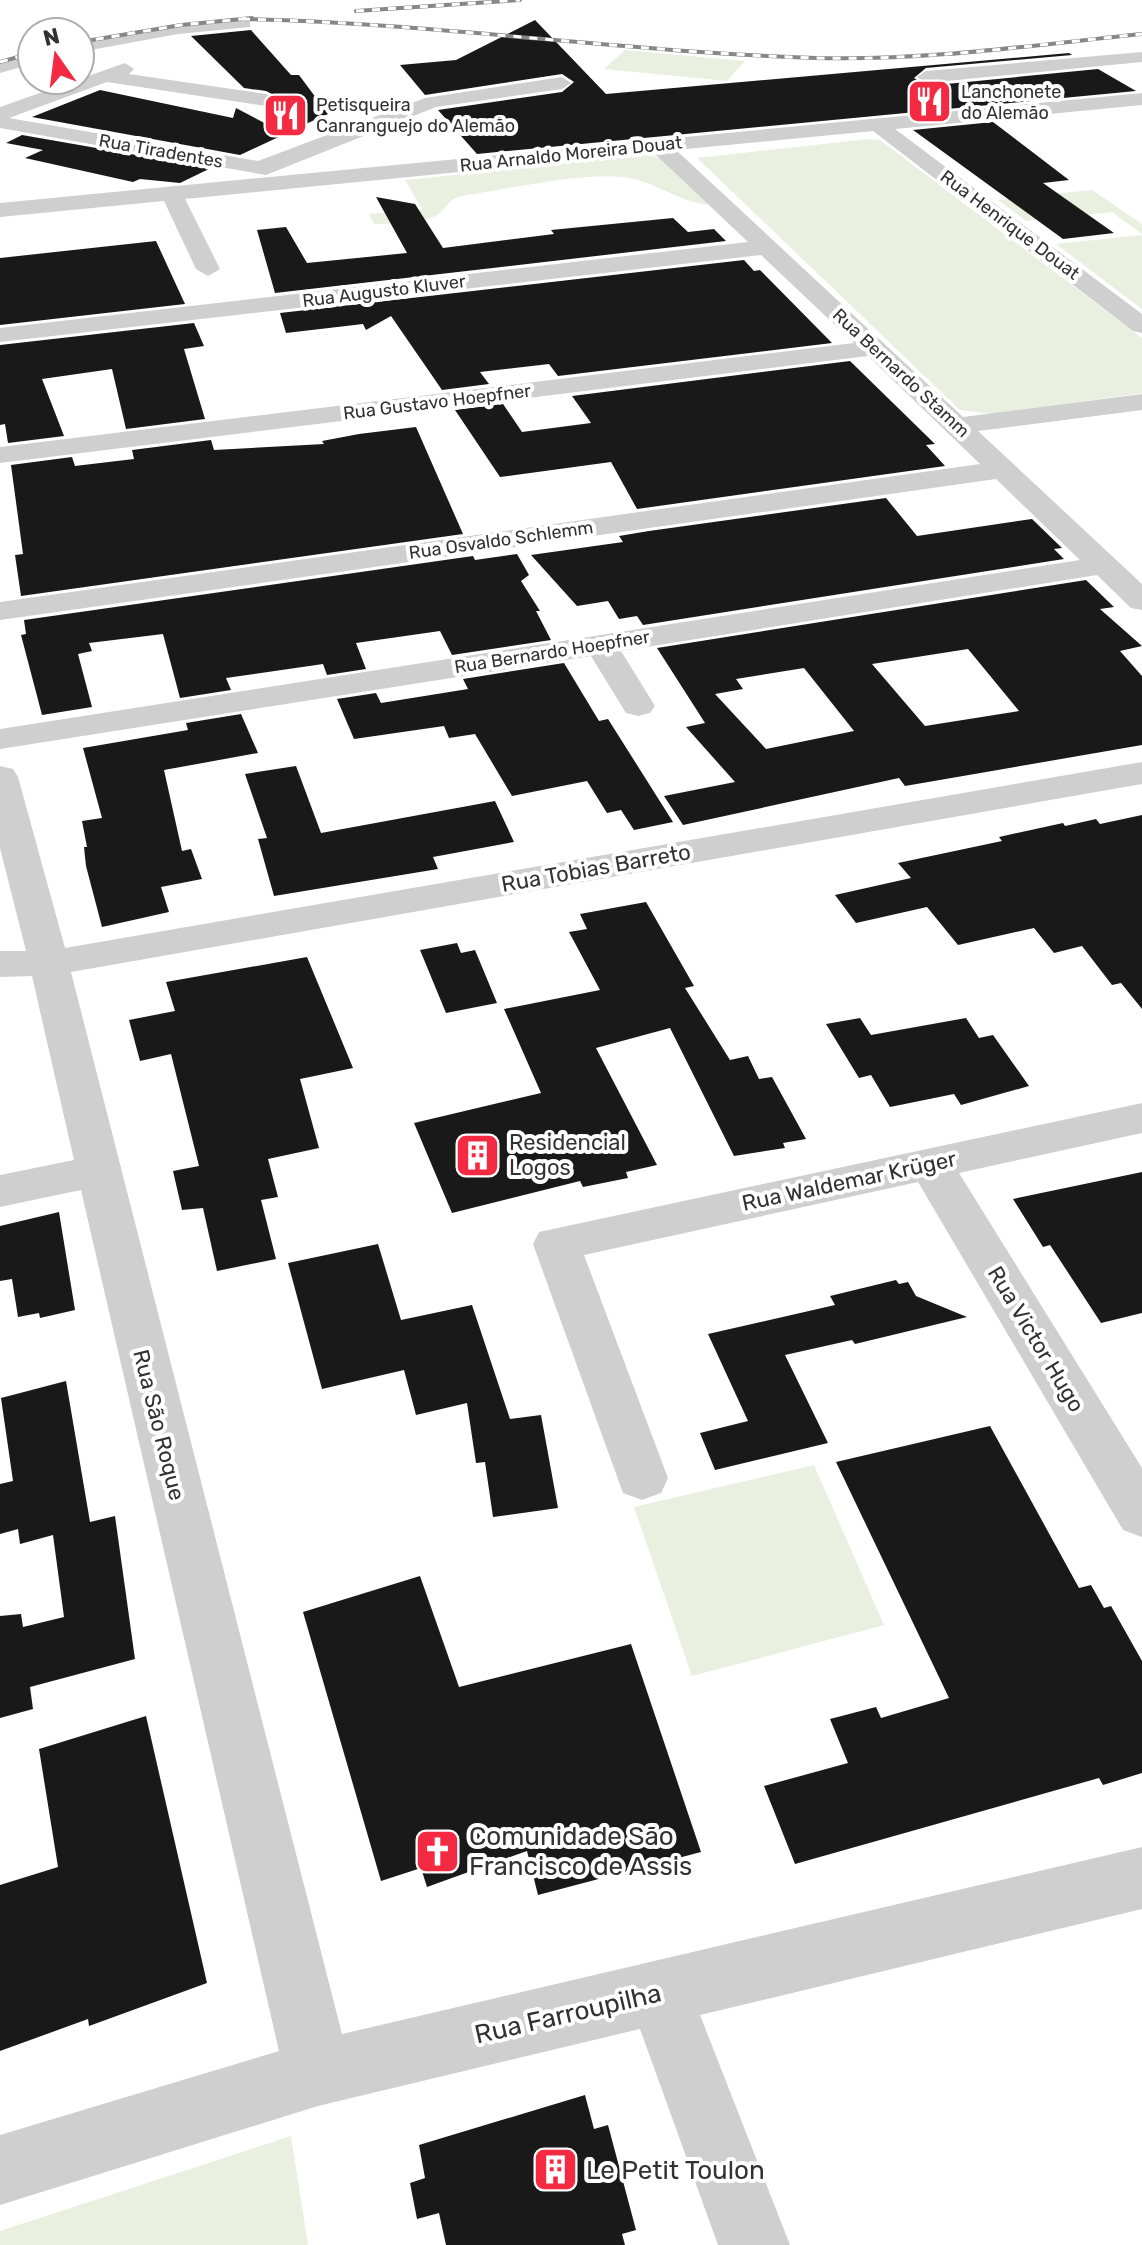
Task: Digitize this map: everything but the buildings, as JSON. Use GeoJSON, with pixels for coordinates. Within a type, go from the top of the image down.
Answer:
{"type":"FeatureCollection","features":[{"type":"Feature","properties":{"kind":"street"},"geometry":{"type":"LineString","coordinates":[[96,44],[178,29],[244,23]]}},
{"type":"Feature","properties":{"kind":"street"},"geometry":{"type":"LineString","coordinates":[[980,115],[926,77],[1142,57]]}},
{"type":"Feature","properties":{"kind":"street"},"geometry":{"type":"LineString","coordinates":[[1041,66],[1071,84]]}},
{"type":"Feature","properties":{"kind":"street"},"geometry":{"type":"LineString","coordinates":[[0,114],[125,69]]}},
{"type":"Feature","properties":{"kind":"street"},"geometry":{"type":"LineString","coordinates":[[106,76],[266,100]]}},
{"type":"Feature","properties":{"kind":"street"},"geometry":{"type":"LineString","coordinates":[[255,177],[432,102],[562,83]]}},
{"type":"Feature","properties":{"kind":"street","name":"Rua Arnaldo Moreira Douat"},"geometry":{"type":"LineString","coordinates":[[0,210],[171,193],[255,177],[322,178],[1142,99]]}},
{"type":"Feature","properties":{"kind":"street"},"geometry":{"type":"LineString","coordinates":[[712,116],[740,138]]}},
{"type":"Feature","properties":{"kind":"street","name":"Rua Tiradentes"},"geometry":{"type":"LineString","coordinates":[[0,122],[255,177]]}},
{"type":"Feature","properties":{"kind":"street","name":"Rua Henrique Douat"},"geometry":{"type":"LineString","coordinates":[[877,125],[1142,326]]}},
{"type":"Feature","properties":{"kind":"street","name":"Rua Bernardo Stamm"},"geometry":{"type":"LineString","coordinates":[[659,146],[1142,601]]}},
{"type":"Feature","properties":{"kind":"street"},"geometry":{"type":"LineString","coordinates":[[171,193],[208,269]]}},
{"type":"Feature","properties":{"kind":"street","name":"Rua Augusto Kluver"},"geometry":{"type":"LineString","coordinates":[[0,335],[767,247]]}},
{"type":"Feature","properties":{"kind":"street","name":"Rua Gustavo Hoepfner"},"geometry":{"type":"LineString","coordinates":[[0,455],[874,348]]}},
{"type":"Feature","properties":{"kind":"street"},"geometry":{"type":"LineString","coordinates":[[957,426],[1142,402]]}},
{"type":"Feature","properties":{"kind":"street","name":"Rua Osvaldo Schlemm"},"geometry":{"type":"LineString","coordinates":[[0,611],[1003,469]]}},
{"type":"Feature","properties":{"kind":"street","name":"Rua Bernardo Hoepfner"},"geometry":{"type":"LineString","coordinates":[[0,739],[1104,565]]}},
{"type":"Feature","properties":{"kind":"street"},"geometry":{"type":"LineString","coordinates":[[600,644],[638,706]]}},
{"type":"Feature","properties":{"kind":"street","name":"Rua Tobias Barreto"},"geometry":{"type":"LineString","coordinates":[[0,964],[49,963],[1142,773]]}},
{"type":"Feature","properties":{"kind":"street","name":"Rua São Roque"},"geometry":{"type":"LineString","coordinates":[[0,777],[49,963],[318,2073]]}},
{"type":"Feature","properties":{"kind":"street","name":"Rua Waldemar Krüger"},"geometry":{"type":"LineString","coordinates":[[642,1478],[556,1244],[1142,1118]]}},
{"type":"Feature","properties":{"kind":"street","name":"Rua Victor Hugo"},"geometry":{"type":"LineString","coordinates":[[930,1164],[1142,1514]]}},
{"type":"Feature","properties":{"kind":"street"},"geometry":{"type":"LineString","coordinates":[[0,1191],[97,1171]]}},
{"type":"Feature","properties":{"kind":"street","name":"Rua Farroupilha"},"geometry":{"type":"LineString","coordinates":[[0,2170],[318,2073],[1142,1878]]}},
{"type":"Feature","properties":{"kind":"street"},"geometry":{"type":"LineString","coordinates":[[659,1992],[754,2245]]}},
{"type":"Feature","properties":{"kind":"green space"},"geometry":{"type":"Polygon","coordinates":[[[625,50],[745,61],[727,81],[604,69],[625,50]]]}},
{"type":"Feature","properties":{"kind":"green space"},"geometry":{"type":"Polygon","coordinates":[[[880,140],[1142,338],[1142,393],[993,414],[960,410],[697,158],[880,140]]]}},
{"type":"Feature","properties":{"kind":"green space"},"geometry":{"type":"Polygon","coordinates":[[[647,155],[662,158],[711,205],[690,201],[650,184],[612,176],[546,182],[461,196],[435,216],[418,221],[374,224],[369,214],[422,209],[405,180],[647,155]]]}},
{"type":"Feature","properties":{"kind":"green space"},"geometry":{"type":"Polygon","coordinates":[[[1092,190],[1142,224],[1142,234],[1112,212],[1026,221],[998,200],[1092,190]]]}},
{"type":"Feature","properties":{"kind":"green space"},"geometry":{"type":"Polygon","coordinates":[[[1142,235],[1142,309],[1056,244],[1142,235]]]}},
{"type":"Feature","properties":{"kind":"green space"},"geometry":{"type":"Polygon","coordinates":[[[814,1465],[884,1625],[692,1676],[634,1507],[814,1465]]]}},
{"type":"Feature","properties":{"kind":"green space"},"geometry":{"type":"Polygon","coordinates":[[[291,2136],[308,2245],[0,2245],[0,2231],[291,2136]]]}},
{"type":"Feature","properties":{"kind":"railway"},"geometry":{"type":"LineString","coordinates":[[356,11],[520,0]]}},
{"type":"Feature","properties":{"kind":"railway"},"geometry":{"type":"LineString","coordinates":[[96,39],[181,25],[252,18]]}},
{"type":"Feature","properties":{"kind":"railway"},"geometry":{"type":"LineString","coordinates":[[242,19],[386,26],[672,50],[816,58],[939,55],[1142,34]]}},
{"type":"Feature","properties":{"kind":"railway"},"geometry":{"type":"LineString","coordinates":[[0,62],[16,58]]}},
{"type":"Feature","properties":{"kind":"place","name":"Lanchonete do Alemão"},"geometry":{"type":"Point","coordinates":[930,102]}},
{"type":"Feature","properties":{"kind":"place","name":"Petisqueira Canranguejo do Alemão"},"geometry":{"type":"Point","coordinates":[285,115]}},
{"type":"Feature","properties":{"kind":"place","name":"Residencial Logos"},"geometry":{"type":"Point","coordinates":[478,1155]}},
{"type":"Feature","properties":{"kind":"place","name":"Comunidade São Francisco de Assis"},"geometry":{"type":"Point","coordinates":[438,1851]}},
{"type":"Feature","properties":{"kind":"place","name":"Le Petit Toulon"},"geometry":{"type":"Point","coordinates":[555,2170]}}]}
